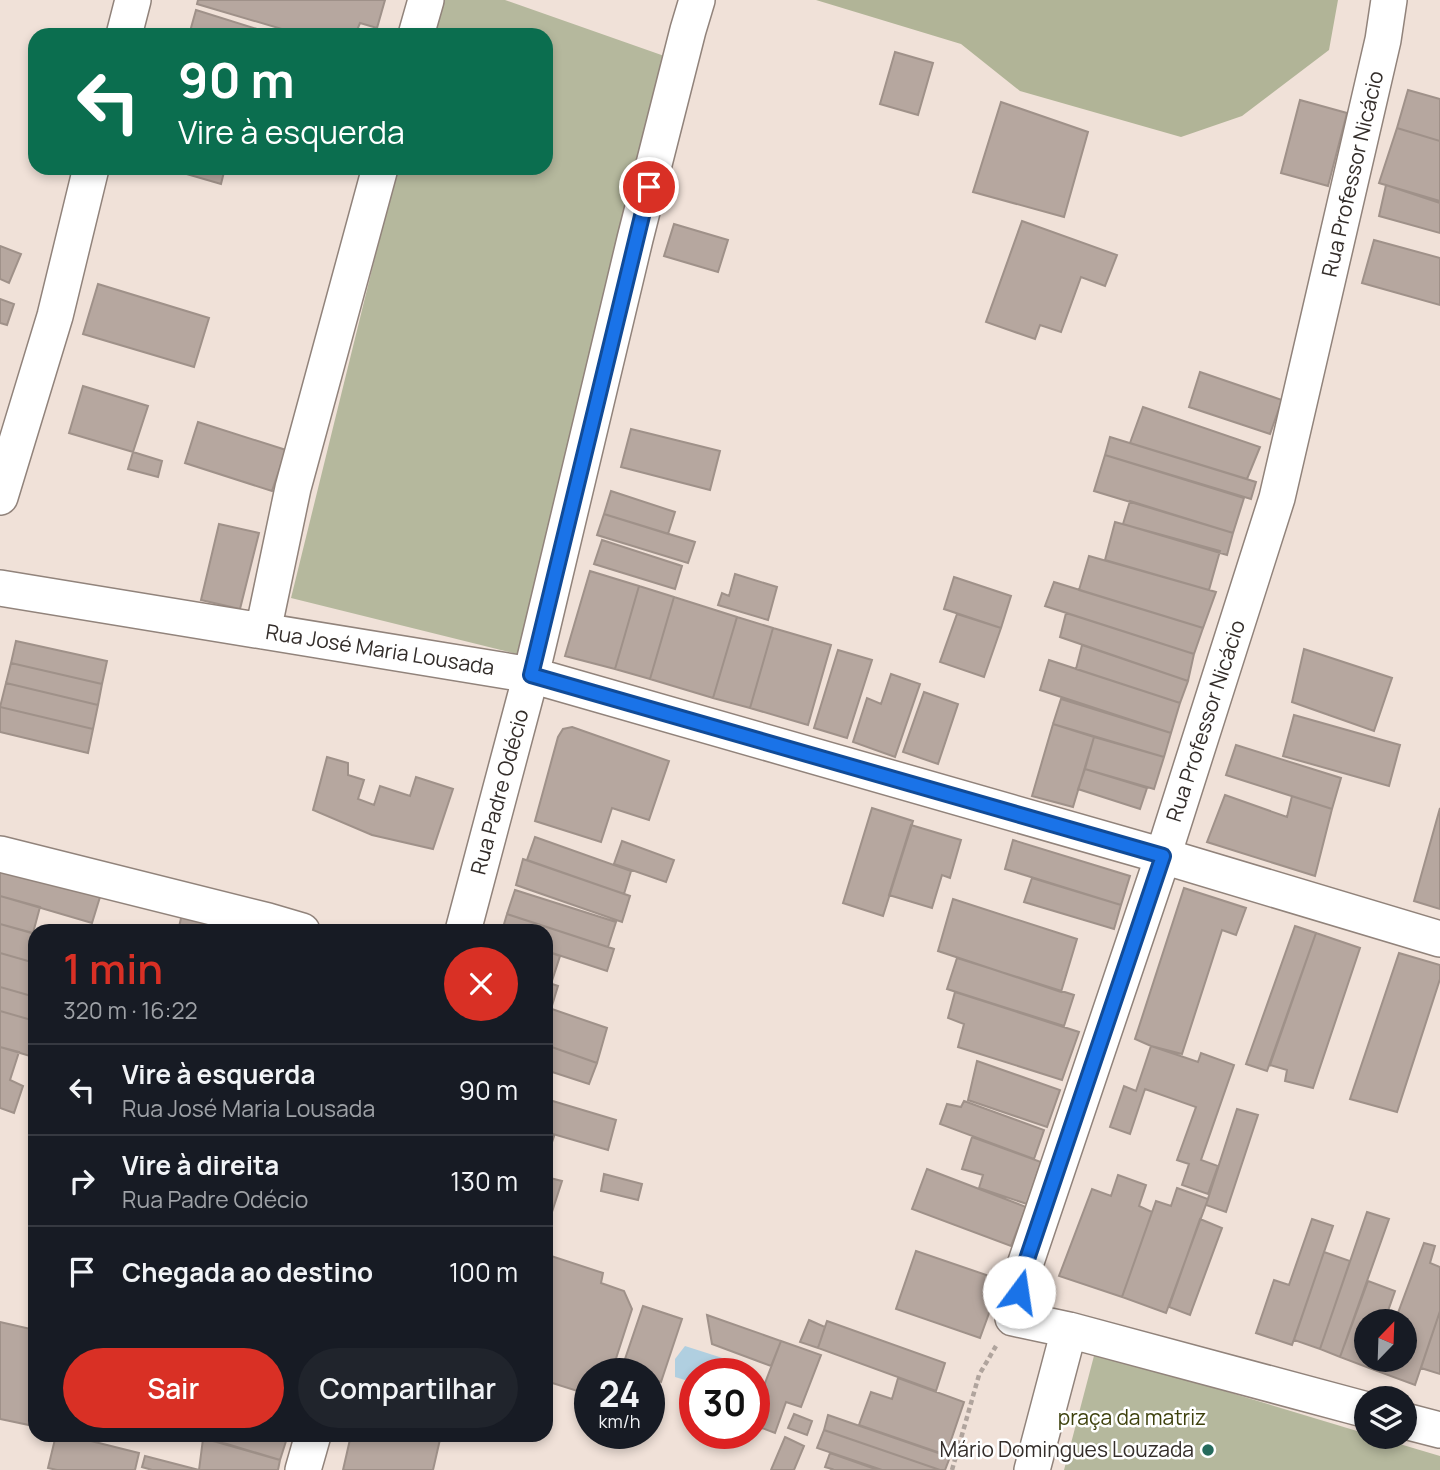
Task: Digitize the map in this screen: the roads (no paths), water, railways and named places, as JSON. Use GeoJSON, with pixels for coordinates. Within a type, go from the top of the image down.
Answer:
{"type":"FeatureCollection","features":[{"type":"Feature","properties":{"kind":"street"},"geometry":{"type":"LineString","coordinates":[[126,28],[133,0]]}},
{"type":"Feature","properties":{"kind":"street"},"geometry":{"type":"LineString","coordinates":[[418,28],[426,0]]}},
{"type":"Feature","properties":{"kind":"street","name":"Rua Padre Odécio"},"geometry":{"type":"LineString","coordinates":[[465,924],[531,675],[635,239],[698,0]]}},
{"type":"Feature","properties":{"kind":"street","name":"Rua Professor Nicácio"},"geometry":{"type":"LineString","coordinates":[[1069,1330],[1013,1318],[1025,1265],[1163,856],[1277,498],[1384,40],[1389,0]]}},
{"type":"Feature","properties":{"kind":"street"},"geometry":{"type":"LineString","coordinates":[[0,497],[55,316],[90,175]]}},
{"type":"Feature","properties":{"kind":"street"},"geometry":{"type":"LineString","coordinates":[[263,631],[293,488],[378,175]]}},
{"type":"Feature","properties":{"kind":"street","name":"Rua José Maria Lousada"},"geometry":{"type":"LineString","coordinates":[[0,588],[531,675],[1163,856],[1440,939]]}},
{"type":"Feature","properties":{"kind":"street"},"geometry":{"type":"LineString","coordinates":[[0,855],[278,924]]}},
{"type":"Feature","properties":{"kind":"street"},"geometry":{"type":"LineString","coordinates":[[1032,1470],[1069,1330],[1354,1407]]}},
{"type":"Feature","properties":{"kind":"street"},"geometry":{"type":"LineString","coordinates":[[1417,1424],[1440,1430]]}},
{"type":"Feature","properties":{"kind":"street"},"geometry":{"type":"LineString","coordinates":[[303,1470],[311,1442]]}},
{"type":"Feature","properties":{"kind":"water"},"geometry":{"type":"Polygon","coordinates":[[[685,1346],[722,1358],[679,1358],[679,1378],[675,1377],[675,1359],[685,1346]]]}},
{"type":"Feature","properties":{"kind":"place","name":"Mário Domingues Louzada"},"geometry":{"type":"Point","coordinates":[1208,1450]}},
{"type":"Feature","properties":{"kind":"park label","name":"praça da matriz"},"geometry":{"type":"Point","coordinates":[1132,1418]}}]}
